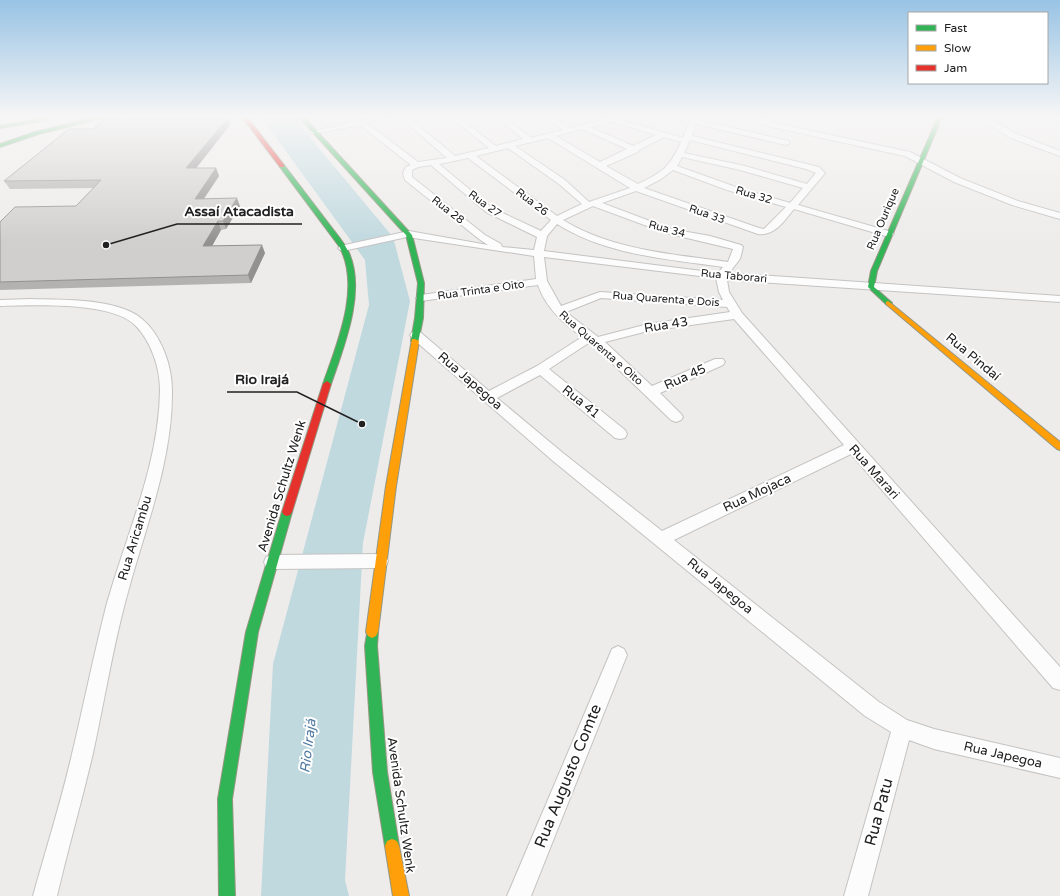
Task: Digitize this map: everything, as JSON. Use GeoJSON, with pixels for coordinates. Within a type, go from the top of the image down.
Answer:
{"type":"FeatureCollection","features":[{"type":"Feature","properties":{"kind":"main road","name":"Avenida Schultz Wenk"},"geometry":{"type":"LineString","coordinates":[[227,896],[225,799],[252,632],[272,562],[347,322],[351,283],[349,263],[343,248],[276,159]]}},
{"type":"Feature","properties":{"kind":"main road"},"geometry":{"type":"LineString","coordinates":[[338,159],[409,234]]}},
{"type":"Feature","properties":{"kind":"main road","name":"Rua Ourique"},"geometry":{"type":"LineString","coordinates":[[872,287],[874,271],[921,160]]}},
{"type":"Feature","properties":{"kind":"main road","name":"Avenida Schultz Wenk"},"geometry":{"type":"LineString","coordinates":[[401,896],[380,772],[371,646],[380,561],[397,444],[421,298],[421,283],[409,234]]}},
{"type":"Feature","properties":{"kind":"main road","name":"Rua Pindaí"},"geometry":{"type":"LineString","coordinates":[[872,287],[888,303],[1060,447]]}},
{"type":"Feature","properties":{"kind":"street"},"geometry":{"type":"LineString","coordinates":[[407,159],[416,166],[453,159]]}},
{"type":"Feature","properties":{"kind":"street","name":"Rua 26"},"geometry":{"type":"LineString","coordinates":[[476,159],[557,219],[581,234],[607,243],[726,271]]}},
{"type":"Feature","properties":{"kind":"street"},"geometry":{"type":"LineString","coordinates":[[529,159],[590,204]]}},
{"type":"Feature","properties":{"kind":"street","name":"Rua 33"},"geometry":{"type":"LineString","coordinates":[[588,159],[638,189],[758,231],[766,232],[775,225],[791,206]]}},
{"type":"Feature","properties":{"kind":"street"},"geometry":{"type":"LineString","coordinates":[[600,166],[616,159]]}},
{"type":"Feature","properties":{"kind":"street"},"geometry":{"type":"LineString","coordinates":[[542,235],[557,219],[590,204],[638,189],[672,167],[677,159]]}},
{"type":"Feature","properties":{"kind":"street"},"geometry":{"type":"LineString","coordinates":[[701,159],[742,168],[809,187]]}},
{"type":"Feature","properties":{"kind":"street"},"geometry":{"type":"LineString","coordinates":[[773,159],[820,171],[820,175],[791,206]]}},
{"type":"Feature","properties":{"kind":"street"},"geometry":{"type":"LineString","coordinates":[[918,159],[957,180],[993,194],[1060,216]]}},
{"type":"Feature","properties":{"kind":"street","name":"Rua 27"},"geometry":{"type":"LineString","coordinates":[[433,163],[489,210],[542,235]]}},
{"type":"Feature","properties":{"kind":"street","name":"Rua 28"},"geometry":{"type":"LineString","coordinates":[[416,166],[409,169],[407,173],[408,178],[482,237],[504,250]]}},
{"type":"Feature","properties":{"kind":"street","name":"Rua 32"},"geometry":{"type":"LineString","coordinates":[[672,167],[730,188],[889,234]]}},
{"type":"Feature","properties":{"kind":"street","name":"Rua 34"},"geometry":{"type":"LineString","coordinates":[[590,204],[669,231],[736,245],[738,247],[738,253],[726,271]]}},
{"type":"Feature","properties":{"kind":"street"},"geometry":{"type":"LineString","coordinates":[[343,248],[409,234]]}},
{"type":"Feature","properties":{"kind":"street","name":"Rua Taborari"},"geometry":{"type":"LineString","coordinates":[[409,234],[504,250],[598,260],[726,271],[872,287],[1060,299]]}},
{"type":"Feature","properties":{"kind":"street","name":"Rua Quarenta e Oito"},"geometry":{"type":"LineString","coordinates":[[542,235],[539,254],[542,281],[549,298],[558,310],[573,325],[593,339],[676,417]]}},
{"type":"Feature","properties":{"kind":"street","name":"Rua Marari"},"geometry":{"type":"LineString","coordinates":[[726,271],[724,292],[733,309],[853,448],[1060,681]]}},
{"type":"Feature","properties":{"kind":"street","name":"Rua Trinta e Oito"},"geometry":{"type":"LineString","coordinates":[[421,298],[542,281]]}},
{"type":"Feature","properties":{"kind":"street","name":"Rua Quarenta e Dois"},"geometry":{"type":"LineString","coordinates":[[558,310],[583,300],[606,295],[733,309]]}},
{"type":"Feature","properties":{"kind":"street","name":"Rua Aricambu"},"geometry":{"type":"LineString","coordinates":[[0,303],[87,305],[126,313],[137,319],[151,340],[161,359],[166,389],[164,431],[152,484],[116,601],[82,755],[45,896]]}},
{"type":"Feature","properties":{"kind":"street","name":"Rua 43"},"geometry":{"type":"LineString","coordinates":[[488,397],[542,370],[593,339],[733,309]]}},
{"type":"Feature","properties":{"kind":"street","name":"Rua Japegoa"},"geometry":{"type":"LineString","coordinates":[[416,335],[558,457],[872,709],[902,728],[934,739],[1060,768]]}},
{"type":"Feature","properties":{"kind":"street","name":"Rua 45"},"geometry":{"type":"LineString","coordinates":[[651,392],[719,362]]}},
{"type":"Feature","properties":{"kind":"street","name":"Rua 41"},"geometry":{"type":"LineString","coordinates":[[542,370],[620,434]]}},
{"type":"Feature","properties":{"kind":"street","name":"Rua Mojaca"},"geometry":{"type":"LineString","coordinates":[[661,539],[853,448]]}},
{"type":"Feature","properties":{"kind":"street"},"geometry":{"type":"LineString","coordinates":[[272,562],[380,561]]}},
{"type":"Feature","properties":{"kind":"street","name":"Rua Augusto Comte"},"geometry":{"type":"LineString","coordinates":[[519,896],[618,655]]}},
{"type":"Feature","properties":{"kind":"street","name":"Rua Patu"},"geometry":{"type":"LineString","coordinates":[[856,896],[902,728]]}},
{"type":"Feature","properties":{"kind":"water","name":"Rio Irajá"},"geometry":{"type":"Polygon","coordinates":[[[291,159],[328,159],[393,237],[410,301],[363,543],[345,880],[349,896],[261,896],[273,664],[369,305],[365,260],[291,159]]]}},
{"type":"Feature","properties":{"kind":"building"},"geometry":{"type":"Polygon","coordinates":[[[32,159],[194,159],[186,168],[216,168],[195,199],[237,198],[223,221],[218,221],[203,246],[262,245],[248,275],[0,282],[0,222],[15,207],[76,206],[101,180],[4,181],[32,159]]]}},
{"type":"Feature","properties":{"kind":"traffic: fast"},"geometry":{"type":"LineString","coordinates":[[339,159],[409,235],[421,283],[419,318],[415,341]]}},
{"type":"Feature","properties":{"kind":"traffic: fast"},"geometry":{"type":"LineString","coordinates":[[888,303],[871,287],[874,271],[922,159]]}},
{"type":"Feature","properties":{"kind":"traffic: fast"},"geometry":{"type":"LineString","coordinates":[[282,166],[342,246],[347,255],[351,270],[352,286],[347,320],[343,337],[327,384]]}},
{"type":"Feature","properties":{"kind":"traffic: fast"},"geometry":{"type":"LineString","coordinates":[[227,896],[225,799],[252,632],[287,512]]}},
{"type":"Feature","properties":{"kind":"traffic: fast"},"geometry":{"type":"LineString","coordinates":[[372,632],[371,646],[380,772],[392,846]]}},
{"type":"Feature","properties":{"kind":"traffic: slow"},"geometry":{"type":"LineString","coordinates":[[888,303],[1060,447]]}},
{"type":"Feature","properties":{"kind":"traffic: slow"},"geometry":{"type":"LineString","coordinates":[[372,632],[391,486],[415,341]]}},
{"type":"Feature","properties":{"kind":"traffic: slow"},"geometry":{"type":"LineString","coordinates":[[392,846],[401,896]]}},
{"type":"Feature","properties":{"kind":"traffic: jam"},"geometry":{"type":"LineString","coordinates":[[276,159],[282,166]]}},
{"type":"Feature","properties":{"kind":"traffic: jam"},"geometry":{"type":"LineString","coordinates":[[287,512],[327,384]]}},
{"type":"Feature","properties":{"kind":"place","name":"Assaí Atacadista"},"geometry":{"type":"Point","coordinates":[106,245]}},
{"type":"Feature","properties":{"kind":"place","name":"Rio Irajá"},"geometry":{"type":"Point","coordinates":[362,424]}}]}
